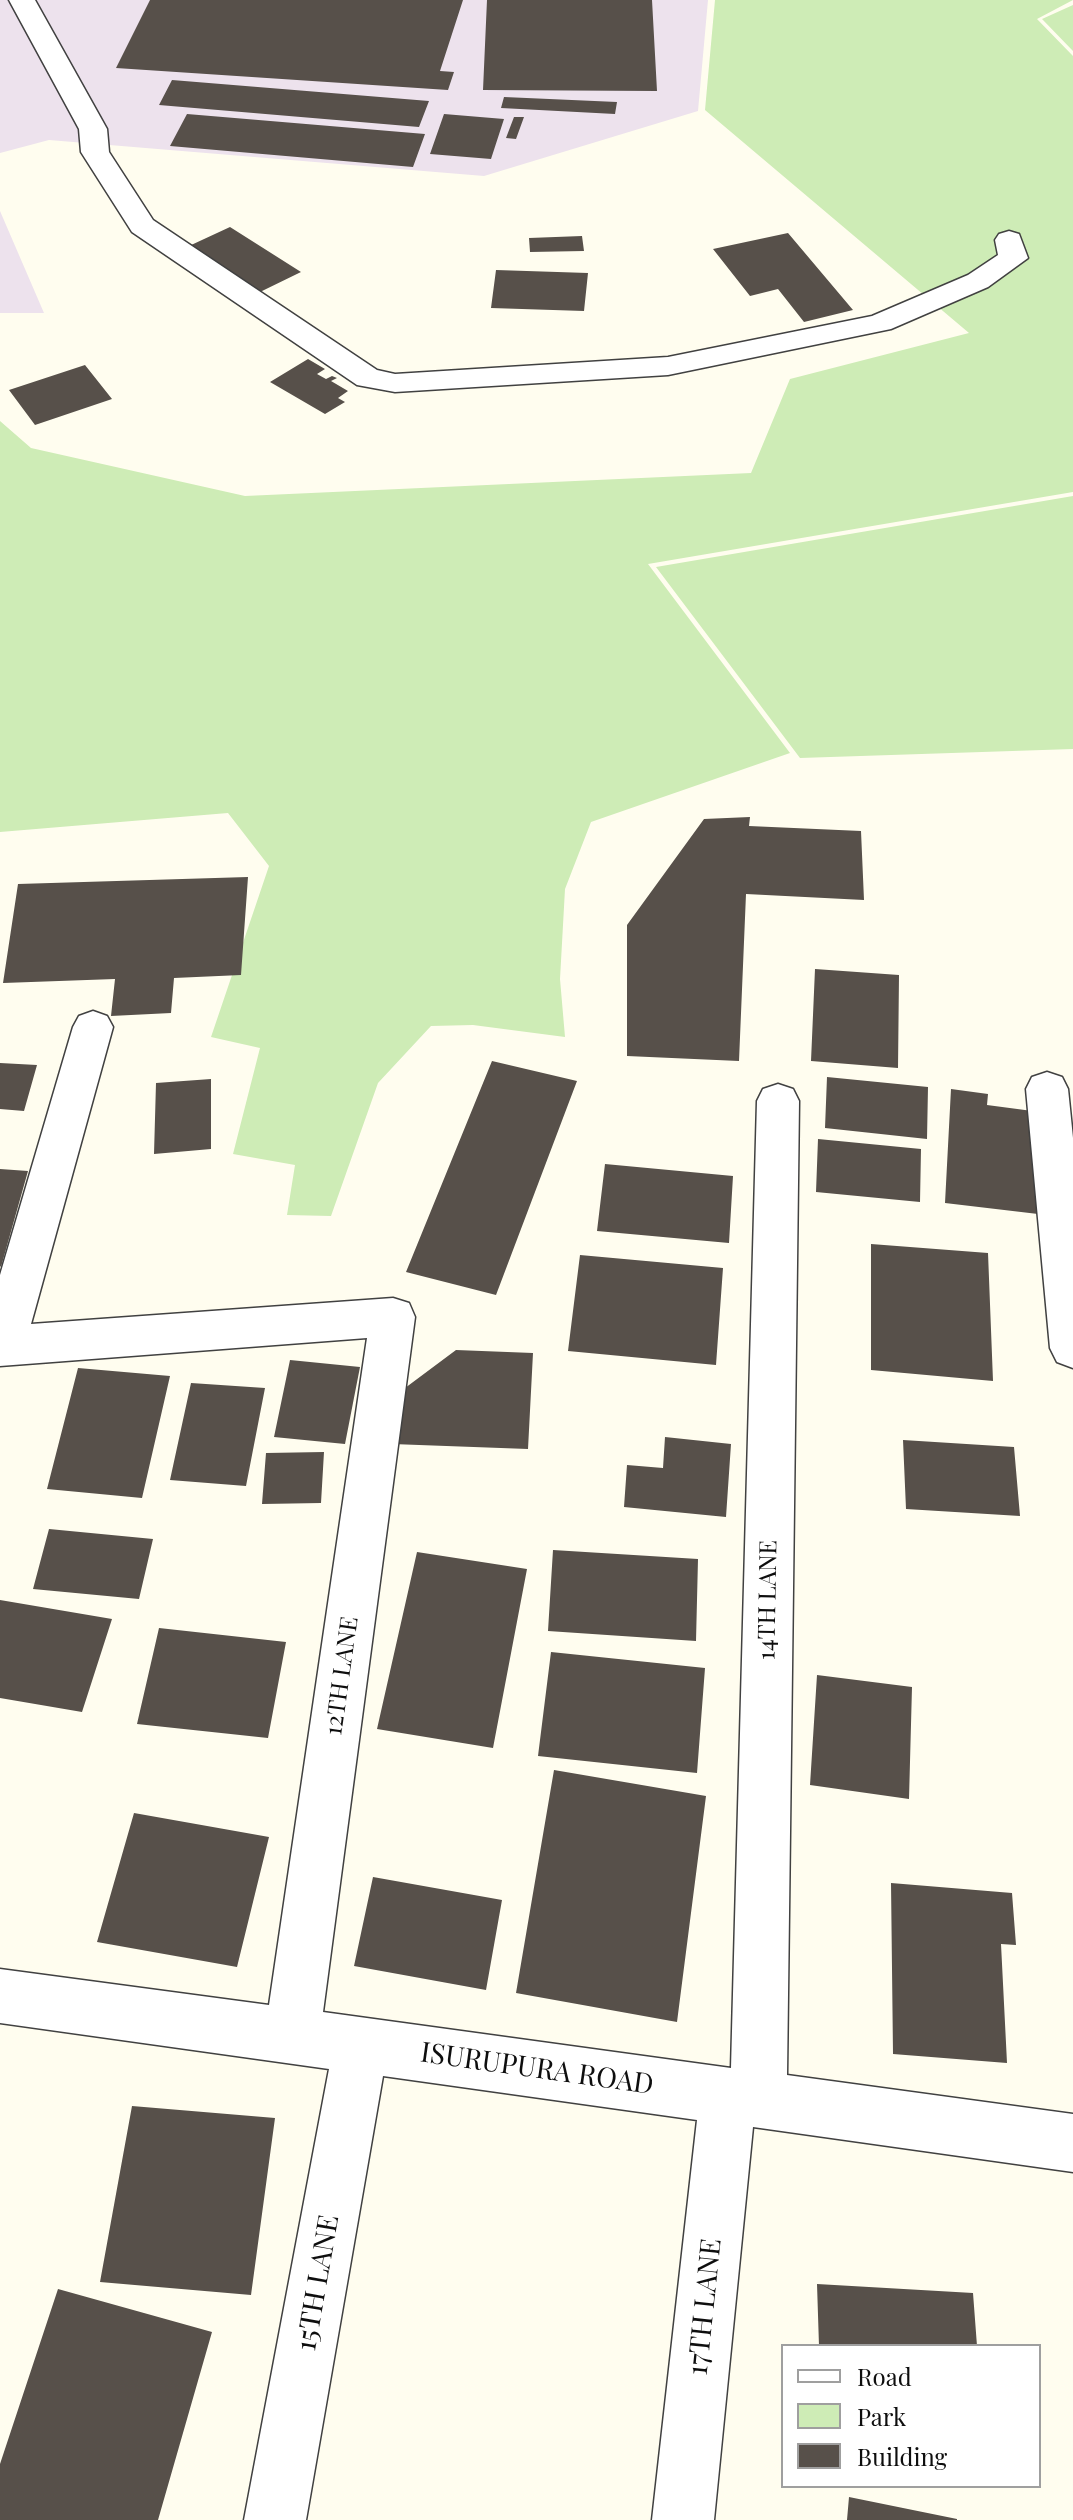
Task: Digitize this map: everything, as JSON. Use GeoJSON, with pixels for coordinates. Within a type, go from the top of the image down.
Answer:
{"type":"FeatureCollection","features":[{"type":"Feature","properties":{"kind":"street"},"geometry":{"type":"LineString","coordinates":[[22,0],[93,129],[95,152],[142,226],[368,378],[395,383],[668,366],[880,323],[978,281],[1013,258],[1009,240]]}},
{"type":"Feature","properties":{"kind":"street"},"geometry":{"type":"LineString","coordinates":[[3,1355],[93,1027]]}},
{"type":"Feature","properties":{"kind":"street"},"geometry":{"type":"LineString","coordinates":[[1047,1089],[1073,1348]]}},
{"type":"Feature","properties":{"kind":"street","name":"14TH LANE"},"geometry":{"type":"LineString","coordinates":[[743,2097],[778,1101]]}},
{"type":"Feature","properties":{"kind":"street","name":"12TH LANE"},"geometry":{"type":"LineString","coordinates":[[3,1355],[393,1317],[292,2035]]}},
{"type":"Feature","properties":{"kind":"street","name":"ISURUPURA ROAD"},"geometry":{"type":"LineString","coordinates":[[0,1996],[1073,2143]]}},
{"type":"Feature","properties":{"kind":"street","name":"15TH LANE"},"geometry":{"type":"LineString","coordinates":[[275,2520],[361,2045]]}},
{"type":"Feature","properties":{"kind":"street","name":"17TH LANE"},"geometry":{"type":"LineString","coordinates":[[683,2520],[743,2097]]}},
{"type":"Feature","properties":{"kind":"shaded area"},"geometry":{"type":"Polygon","coordinates":[[[0,0],[708,0],[698,111],[484,176],[49,140],[0,153],[0,0]]]}},
{"type":"Feature","properties":{"kind":"shaded area"},"geometry":{"type":"Polygon","coordinates":[[[0,211],[44,313],[0,313],[0,211]]]}},
{"type":"Feature","properties":{"kind":"green space"},"geometry":{"type":"Polygon","coordinates":[[[715,0],[1073,0],[1037,19],[1073,56],[1073,492],[648,564],[790,753],[591,822],[565,889],[560,979],[565,1037],[473,1025],[431,1026],[378,1083],[331,1216],[287,1215],[295,1165],[233,1154],[260,1048],[211,1037],[269,866],[228,813],[0,832],[0,421],[31,448],[245,496],[751,473],[790,379],[969,333],[705,110],[715,0]]]}},
{"type":"Feature","properties":{"kind":"green space"},"geometry":{"type":"Polygon","coordinates":[[[1073,5],[1073,51],[1042,19],[1073,5]]]}},
{"type":"Feature","properties":{"kind":"green space"},"geometry":{"type":"Polygon","coordinates":[[[1073,496],[1073,749],[800,758],[656,567],[1073,496]]]}},
{"type":"Feature","properties":{"kind":"building"},"geometry":{"type":"Polygon","coordinates":[[[150,0],[463,0],[440,71],[454,72],[448,90],[116,68],[150,0]]]}},
{"type":"Feature","properties":{"kind":"building"},"geometry":{"type":"Polygon","coordinates":[[[487,0],[652,0],[657,91],[483,90],[487,0]]]}},
{"type":"Feature","properties":{"kind":"building"},"geometry":{"type":"Polygon","coordinates":[[[172,80],[429,101],[419,127],[159,105],[172,80]]]}},
{"type":"Feature","properties":{"kind":"building"},"geometry":{"type":"Polygon","coordinates":[[[504,97],[617,102],[615,114],[501,108],[504,97]]]}},
{"type":"Feature","properties":{"kind":"building"},"geometry":{"type":"Polygon","coordinates":[[[187,114],[425,134],[413,167],[170,146],[187,114]]]}},
{"type":"Feature","properties":{"kind":"building"},"geometry":{"type":"Polygon","coordinates":[[[444,114],[504,119],[491,159],[430,154],[444,114]]]}},
{"type":"Feature","properties":{"kind":"building"},"geometry":{"type":"Polygon","coordinates":[[[514,117],[524,117],[516,139],[506,138],[514,117]]]}},
{"type":"Feature","properties":{"kind":"building"},"geometry":{"type":"Polygon","coordinates":[[[230,227],[301,272],[260,292],[189,246],[230,227]]]}},
{"type":"Feature","properties":{"kind":"building"},"geometry":{"type":"Polygon","coordinates":[[[788,233],[853,310],[804,322],[778,289],[750,296],[713,249],[788,233]]]}},
{"type":"Feature","properties":{"kind":"building"},"geometry":{"type":"Polygon","coordinates":[[[582,236],[584,251],[530,252],[529,238],[582,236]]]}},
{"type":"Feature","properties":{"kind":"building"},"geometry":{"type":"Polygon","coordinates":[[[496,270],[588,273],[584,311],[491,308],[496,270]]]}},
{"type":"Feature","properties":{"kind":"building"},"geometry":{"type":"Polygon","coordinates":[[[308,359],[325,369],[317,374],[326,379],[332,376],[337,378],[331,381],[348,391],[338,398],[345,402],[325,414],[270,382],[308,359]]]}},
{"type":"Feature","properties":{"kind":"building"},"geometry":{"type":"Polygon","coordinates":[[[85,365],[112,399],[35,425],[9,390],[85,365]]]}},
{"type":"Feature","properties":{"kind":"building"},"geometry":{"type":"Polygon","coordinates":[[[750,817],[749,826],[861,831],[864,900],[746,894],[739,1061],[627,1056],[627,925],[704,819],[750,817]]]}},
{"type":"Feature","properties":{"kind":"building"},"geometry":{"type":"Polygon","coordinates":[[[248,877],[241,975],[174,978],[171,1013],[111,1016],[115,979],[3,983],[18,884],[248,877]]]}},
{"type":"Feature","properties":{"kind":"building"},"geometry":{"type":"Polygon","coordinates":[[[815,969],[899,975],[898,1068],[811,1061],[815,969]]]}},
{"type":"Feature","properties":{"kind":"building"},"geometry":{"type":"Polygon","coordinates":[[[492,1061],[577,1081],[496,1295],[406,1272],[492,1061]]]}},
{"type":"Feature","properties":{"kind":"building"},"geometry":{"type":"Polygon","coordinates":[[[0,1063],[37,1065],[24,1111],[0,1109],[0,1063]]]}},
{"type":"Feature","properties":{"kind":"building"},"geometry":{"type":"Polygon","coordinates":[[[827,1077],[928,1087],[927,1139],[825,1128],[827,1077]]]}},
{"type":"Feature","properties":{"kind":"building"},"geometry":{"type":"Polygon","coordinates":[[[211,1079],[211,1149],[154,1154],[156,1083],[211,1079]]]}},
{"type":"Feature","properties":{"kind":"building"},"geometry":{"type":"Polygon","coordinates":[[[951,1089],[988,1094],[987,1105],[1040,1112],[1038,1214],[945,1203],[951,1089]]]}},
{"type":"Feature","properties":{"kind":"building"},"geometry":{"type":"Polygon","coordinates":[[[818,1139],[921,1149],[920,1202],[816,1192],[818,1139]]]}},
{"type":"Feature","properties":{"kind":"building"},"geometry":{"type":"Polygon","coordinates":[[[605,1164],[733,1176],[729,1243],[597,1231],[605,1164]]]}},
{"type":"Feature","properties":{"kind":"building"},"geometry":{"type":"Polygon","coordinates":[[[0,1169],[28,1171],[1,1267],[0,1266],[0,1169]]]}},
{"type":"Feature","properties":{"kind":"building"},"geometry":{"type":"Polygon","coordinates":[[[871,1244],[988,1253],[993,1381],[871,1370],[871,1244]]]}},
{"type":"Feature","properties":{"kind":"building"},"geometry":{"type":"Polygon","coordinates":[[[580,1255],[723,1268],[716,1365],[568,1351],[580,1255]]]}},
{"type":"Feature","properties":{"kind":"building"},"geometry":{"type":"Polygon","coordinates":[[[456,1350],[533,1353],[528,1449],[392,1444],[397,1394],[456,1350]]]}},
{"type":"Feature","properties":{"kind":"building"},"geometry":{"type":"Polygon","coordinates":[[[290,1360],[360,1367],[345,1444],[274,1437],[290,1360]]]}},
{"type":"Feature","properties":{"kind":"building"},"geometry":{"type":"Polygon","coordinates":[[[78,1368],[170,1376],[142,1498],[47,1489],[78,1368]]]}},
{"type":"Feature","properties":{"kind":"building"},"geometry":{"type":"Polygon","coordinates":[[[191,1383],[265,1388],[246,1486],[170,1480],[191,1383]]]}},
{"type":"Feature","properties":{"kind":"building"},"geometry":{"type":"Polygon","coordinates":[[[665,1437],[731,1444],[726,1517],[624,1507],[627,1465],[663,1468],[665,1437]]]}},
{"type":"Feature","properties":{"kind":"building"},"geometry":{"type":"Polygon","coordinates":[[[903,1440],[1014,1447],[1020,1516],[906,1509],[903,1440]]]}},
{"type":"Feature","properties":{"kind":"building"},"geometry":{"type":"Polygon","coordinates":[[[324,1452],[321,1503],[262,1504],[266,1453],[324,1452]]]}},
{"type":"Feature","properties":{"kind":"building"},"geometry":{"type":"Polygon","coordinates":[[[49,1529],[153,1539],[139,1599],[33,1589],[49,1529]]]}},
{"type":"Feature","properties":{"kind":"building"},"geometry":{"type":"Polygon","coordinates":[[[553,1550],[698,1559],[696,1641],[548,1631],[553,1550]]]}},
{"type":"Feature","properties":{"kind":"building"},"geometry":{"type":"Polygon","coordinates":[[[417,1552],[527,1569],[493,1748],[377,1729],[417,1552]]]}},
{"type":"Feature","properties":{"kind":"building"},"geometry":{"type":"Polygon","coordinates":[[[0,1600],[112,1619],[82,1712],[0,1698],[0,1600]]]}},
{"type":"Feature","properties":{"kind":"building"},"geometry":{"type":"Polygon","coordinates":[[[159,1628],[286,1642],[268,1738],[137,1724],[159,1628]]]}},
{"type":"Feature","properties":{"kind":"building"},"geometry":{"type":"Polygon","coordinates":[[[551,1652],[705,1668],[697,1773],[538,1756],[551,1652]]]}},
{"type":"Feature","properties":{"kind":"building"},"geometry":{"type":"Polygon","coordinates":[[[817,1675],[912,1687],[909,1799],[810,1785],[817,1675]]]}},
{"type":"Feature","properties":{"kind":"building"},"geometry":{"type":"Polygon","coordinates":[[[554,1770],[706,1796],[677,2022],[516,1993],[554,1770]]]}},
{"type":"Feature","properties":{"kind":"building"},"geometry":{"type":"Polygon","coordinates":[[[134,1813],[269,1837],[237,1967],[97,1942],[134,1813]]]}},
{"type":"Feature","properties":{"kind":"building"},"geometry":{"type":"Polygon","coordinates":[[[373,1877],[502,1900],[486,1990],[354,1966],[373,1877]]]}},
{"type":"Feature","properties":{"kind":"building"},"geometry":{"type":"Polygon","coordinates":[[[891,1883],[1012,1893],[1016,1945],[1001,1944],[1007,2063],[893,2054],[891,1883]]]}},
{"type":"Feature","properties":{"kind":"building"},"geometry":{"type":"Polygon","coordinates":[[[132,2106],[275,2118],[251,2295],[100,2282],[132,2106]]]}},
{"type":"Feature","properties":{"kind":"building"},"geometry":{"type":"Polygon","coordinates":[[[817,2284],[973,2293],[977,2344],[819,2344],[817,2284]]]}},
{"type":"Feature","properties":{"kind":"building"},"geometry":{"type":"Polygon","coordinates":[[[58,2289],[212,2332],[158,2520],[0,2520],[0,2464],[58,2289]]]}},
{"type":"Feature","properties":{"kind":"building"},"geometry":{"type":"Polygon","coordinates":[[[849,2497],[957,2519],[957,2520],[847,2520],[849,2497]]]}}]}
